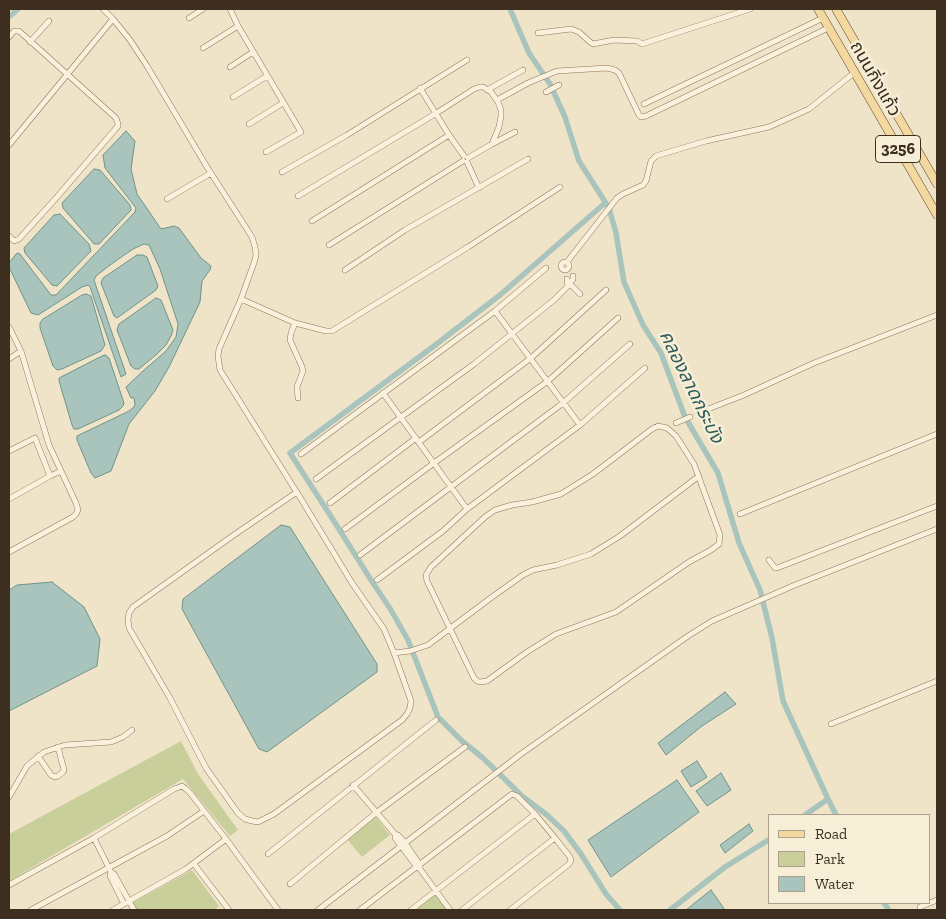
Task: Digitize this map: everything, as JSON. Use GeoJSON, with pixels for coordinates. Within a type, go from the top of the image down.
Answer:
{"type":"FeatureCollection","features":[{"type":"Feature","properties":{"kind":"main road","name":"ถนนกิ่งแก้ว"},"geometry":{"type":"LineString","coordinates":[[818,9],[937,215]]}},
{"type":"Feature","properties":{"kind":"main road","name":"ถนนกิ่งแก้ว"},"geometry":{"type":"LineString","coordinates":[[836,9],[937,184]]}},
{"type":"Feature","properties":{"kind":"main road"},"geometry":{"type":"LineString","coordinates":[[859,82],[873,74]]}},
{"type":"Feature","properties":{"kind":"street"},"geometry":{"type":"LineString","coordinates":[[103,9],[130,40],[147,66],[252,238],[256,255],[254,267],[219,349],[220,370],[297,492],[352,583],[384,629],[411,701],[410,708],[402,720],[274,814],[258,822],[245,819],[238,813],[206,768],[170,698],[129,628],[128,620],[129,613],[133,607],[297,492]]}},
{"type":"Feature","properties":{"kind":"street"},"geometry":{"type":"LineString","coordinates":[[189,18],[203,9]]}},
{"type":"Feature","properties":{"kind":"street"},"geometry":{"type":"LineString","coordinates":[[230,9],[300,132],[266,152]]}},
{"type":"Feature","properties":{"kind":"street"},"geometry":{"type":"LineString","coordinates":[[538,32],[571,29],[579,32],[593,44],[614,40],[637,41],[642,44],[750,9]]}},
{"type":"Feature","properties":{"kind":"street"},"geometry":{"type":"LineString","coordinates":[[644,104],[823,18]]}},
{"type":"Feature","properties":{"kind":"street"},"geometry":{"type":"LineString","coordinates":[[9,145],[113,19]]}},
{"type":"Feature","properties":{"kind":"street"},"geometry":{"type":"LineString","coordinates":[[30,42],[49,21]]}},
{"type":"Feature","properties":{"kind":"street"},"geometry":{"type":"LineString","coordinates":[[203,48],[238,26]]}},
{"type":"Feature","properties":{"kind":"street"},"geometry":{"type":"LineString","coordinates":[[497,100],[528,83],[557,71],[606,68],[615,70],[619,74],[640,115],[646,116],[828,28]]}},
{"type":"Feature","properties":{"kind":"street"},"geometry":{"type":"LineString","coordinates":[[9,37],[12,32],[17,31],[116,118],[118,126],[18,239],[14,241],[9,236]]}},
{"type":"Feature","properties":{"kind":"street"},"geometry":{"type":"LineString","coordinates":[[230,67],[253,52]]}},
{"type":"Feature","properties":{"kind":"street"},"geometry":{"type":"LineString","coordinates":[[282,172],[347,135],[466,60]]}},
{"type":"Feature","properties":{"kind":"street"},"geometry":{"type":"LineString","coordinates":[[488,90],[523,70]]}},
{"type":"Feature","properties":{"kind":"street"},"geometry":{"type":"LineString","coordinates":[[316,479],[474,364],[554,300],[600,221],[617,198],[643,185],[646,181],[651,161],[656,156],[706,141],[769,127],[809,108],[854,72]]}},
{"type":"Feature","properties":{"kind":"street"},"geometry":{"type":"LineString","coordinates":[[233,97],[267,76]]}},
{"type":"Feature","properties":{"kind":"street"},"geometry":{"type":"LineString","coordinates":[[546,92],[558,85]]}},
{"type":"Feature","properties":{"kind":"street"},"geometry":{"type":"LineString","coordinates":[[298,196],[480,87],[488,90],[497,100],[501,110],[499,127],[492,144]]}},
{"type":"Feature","properties":{"kind":"street"},"geometry":{"type":"LineString","coordinates":[[420,88],[465,159],[479,188]]}},
{"type":"Feature","properties":{"kind":"street"},"geometry":{"type":"LineString","coordinates":[[249,124],[283,102]]}},
{"type":"Feature","properties":{"kind":"street"},"geometry":{"type":"LineString","coordinates":[[329,246],[465,159],[515,132]]}},
{"type":"Feature","properties":{"kind":"street"},"geometry":{"type":"LineString","coordinates":[[312,221],[449,135]]}},
{"type":"Feature","properties":{"kind":"street"},"geometry":{"type":"LineString","coordinates":[[345,270],[405,230],[528,159]]}},
{"type":"Feature","properties":{"kind":"street"},"geometry":{"type":"LineString","coordinates":[[167,199],[211,173]]}},
{"type":"Feature","properties":{"kind":"street"},"geometry":{"type":"LineString","coordinates":[[241,299],[295,323],[332,331],[468,247],[560,187]]}},
{"type":"Feature","properties":{"kind":"street"},"geometry":{"type":"LineString","coordinates":[[301,454],[495,311],[546,268]]}},
{"type":"Feature","properties":{"kind":"street"},"geometry":{"type":"LineString","coordinates":[[568,275],[580,294]]}},
{"type":"Feature","properties":{"kind":"street"},"geometry":{"type":"LineString","coordinates":[[330,503],[531,358],[606,290]]}},
{"type":"Feature","properties":{"kind":"street"},"geometry":{"type":"LineString","coordinates":[[495,311],[580,425]]}},
{"type":"Feature","properties":{"kind":"street"},"geometry":{"type":"LineString","coordinates":[[698,413],[744,395],[814,363],[937,315]]}},
{"type":"Feature","properties":{"kind":"street"},"geometry":{"type":"LineString","coordinates":[[344,529],[548,381],[618,318]]}},
{"type":"Feature","properties":{"kind":"street"},"geometry":{"type":"LineString","coordinates":[[295,323],[290,340],[302,367],[297,387],[298,398]]}},
{"type":"Feature","properties":{"kind":"street"},"geometry":{"type":"LineString","coordinates":[[9,327],[21,350],[49,445],[78,510],[76,514],[9,552]]}},
{"type":"Feature","properties":{"kind":"street"},"geometry":{"type":"LineString","coordinates":[[360,555],[564,403],[630,344]]}},
{"type":"Feature","properties":{"kind":"street"},"geometry":{"type":"LineString","coordinates":[[9,350],[10,357],[21,350]]}},
{"type":"Feature","properties":{"kind":"street"},"geometry":{"type":"LineString","coordinates":[[377,580],[444,531],[467,509],[580,425],[644,368]]}},
{"type":"Feature","properties":{"kind":"street"},"geometry":{"type":"LineString","coordinates":[[383,394],[467,509]]}},
{"type":"Feature","properties":{"kind":"street"},"geometry":{"type":"LineString","coordinates":[[676,423],[690,417]]}},
{"type":"Feature","properties":{"kind":"street"},"geometry":{"type":"LineString","coordinates":[[658,426],[667,428],[676,436],[694,464],[699,476],[720,535],[719,544],[689,562],[616,612],[556,634],[483,682],[474,678],[450,628],[427,581],[426,575],[431,567],[485,517],[495,510],[560,494],[593,474],[658,426]]}},
{"type":"Feature","properties":{"kind":"street"},"geometry":{"type":"LineString","coordinates":[[740,514],[937,434]]}},
{"type":"Feature","properties":{"kind":"street"},"geometry":{"type":"LineString","coordinates":[[9,451],[35,438],[50,476]]}},
{"type":"Feature","properties":{"kind":"street"},"geometry":{"type":"LineString","coordinates":[[9,499],[60,471]]}},
{"type":"Feature","properties":{"kind":"street"},"geometry":{"type":"LineString","coordinates":[[394,653],[419,649],[436,640],[450,628],[533,570],[591,554],[620,536],[699,476]]}},
{"type":"Feature","properties":{"kind":"street"},"geometry":{"type":"LineString","coordinates":[[769,560],[777,568],[937,506]]}},
{"type":"Feature","properties":{"kind":"street"},"geometry":{"type":"LineString","coordinates":[[318,910],[522,754],[712,621],[937,529]]}},
{"type":"Feature","properties":{"kind":"street"},"geometry":{"type":"LineString","coordinates":[[831,724],[937,681]]}},
{"type":"Feature","properties":{"kind":"street"},"geometry":{"type":"LineString","coordinates":[[268,854],[436,720]]}},
{"type":"Feature","properties":{"kind":"street"},"geometry":{"type":"LineString","coordinates":[[9,795],[28,766],[38,756],[48,750],[65,745],[111,742],[123,737],[132,730]]}},
{"type":"Feature","properties":{"kind":"street"},"geometry":{"type":"LineString","coordinates":[[38,756],[50,775],[55,777],[61,775],[64,770],[58,747]]}},
{"type":"Feature","properties":{"kind":"street"},"geometry":{"type":"LineString","coordinates":[[290,884],[378,812],[465,747]]}},
{"type":"Feature","properties":{"kind":"street"},"geometry":{"type":"LineString","coordinates":[[353,785],[378,812],[394,834],[398,835],[403,845],[450,910]]}},
{"type":"Feature","properties":{"kind":"street"},"geometry":{"type":"LineString","coordinates":[[9,885],[182,786],[226,839],[278,910]]}},
{"type":"Feature","properties":{"kind":"street"},"geometry":{"type":"LineString","coordinates":[[360,910],[419,867],[512,794],[517,796],[535,814],[556,838],[571,861],[510,910]]}},
{"type":"Feature","properties":{"kind":"street"},"geometry":{"type":"LineString","coordinates":[[32,910],[110,870],[167,836],[204,811]]}},
{"type":"Feature","properties":{"kind":"street"},"geometry":{"type":"LineString","coordinates":[[411,910],[535,814]]}},
{"type":"Feature","properties":{"kind":"street"},"geometry":{"type":"LineString","coordinates":[[94,838],[110,870],[114,874],[126,903],[134,910]]}},
{"type":"Feature","properties":{"kind":"street"},"geometry":{"type":"LineString","coordinates":[[462,910],[556,838]]}},
{"type":"Feature","properties":{"kind":"street"},"geometry":{"type":"LineString","coordinates":[[112,910],[194,864],[226,839]]}},
{"type":"Feature","properties":{"kind":"street"},"geometry":{"type":"LineString","coordinates":[[194,864],[229,910]]}},
{"type":"Feature","properties":{"kind":"street"},"geometry":{"type":"LineString","coordinates":[[920,907],[927,904]]}},
{"type":"Feature","properties":{"kind":"green space"},"geometry":{"type":"Polygon","coordinates":[[[181,741],[198,774],[238,830],[230,836],[183,779],[9,881],[9,834],[181,741]]]}},
{"type":"Feature","properties":{"kind":"green space"},"geometry":{"type":"Polygon","coordinates":[[[374,815],[390,835],[362,857],[346,838],[374,815]]]}},
{"type":"Feature","properties":{"kind":"green space"},"geometry":{"type":"Polygon","coordinates":[[[192,870],[219,906],[214,910],[134,910],[132,903],[192,870]]]}},
{"type":"Feature","properties":{"kind":"green space"},"geometry":{"type":"Polygon","coordinates":[[[435,894],[447,910],[415,910],[435,894]]]}},
{"type":"Feature","properties":{"kind":"water"},"geometry":{"type":"Polygon","coordinates":[[[126,131],[135,141],[131,169],[137,194],[161,229],[174,226],[179,228],[201,258],[211,266],[202,281],[200,302],[169,367],[155,391],[129,424],[111,471],[95,478],[91,473],[77,436],[134,407],[134,398],[131,398],[126,387],[166,351],[176,337],[178,324],[160,269],[149,245],[144,244],[133,249],[110,265],[96,276],[94,280],[126,374],[121,377],[90,287],[88,285],[82,287],[38,315],[31,313],[9,267],[9,263],[17,253],[20,254],[51,295],[56,295],[135,212],[136,208],[105,168],[103,155],[126,131]]]}},
{"type":"Feature","properties":{"kind":"water"},"geometry":{"type":"Polygon","coordinates":[[[94,169],[100,170],[130,205],[131,210],[99,244],[94,244],[63,208],[62,203],[94,169]]]}},
{"type":"Feature","properties":{"kind":"water"},"geometry":{"type":"Polygon","coordinates":[[[60,214],[89,244],[91,251],[57,286],[52,285],[25,253],[24,248],[54,215],[60,214]]]}},
{"type":"Feature","properties":{"kind":"water"},"geometry":{"type":"Polygon","coordinates":[[[137,255],[147,257],[158,286],[156,290],[117,318],[114,316],[101,283],[103,278],[137,255]]]}},
{"type":"Feature","properties":{"kind":"water"},"geometry":{"type":"Polygon","coordinates":[[[86,294],[91,296],[105,345],[101,351],[57,370],[53,366],[40,323],[43,319],[86,294]]]}},
{"type":"Feature","properties":{"kind":"water"},"geometry":{"type":"Polygon","coordinates":[[[156,298],[161,300],[173,330],[166,345],[139,369],[135,369],[131,366],[117,330],[119,324],[156,298]]]}},
{"type":"Feature","properties":{"kind":"water"},"geometry":{"type":"Polygon","coordinates":[[[105,355],[109,358],[124,403],[123,406],[119,410],[78,429],[74,429],[59,378],[105,355]]]}},
{"type":"Feature","properties":{"kind":"water"},"geometry":{"type":"Polygon","coordinates":[[[281,525],[290,527],[377,664],[377,672],[267,752],[259,749],[182,609],[183,599],[281,525]]]}},
{"type":"Feature","properties":{"kind":"water"},"geometry":{"type":"Polygon","coordinates":[[[52,582],[84,607],[100,639],[97,666],[9,711],[9,590],[17,585],[52,582]]]}},
{"type":"Feature","properties":{"kind":"water"},"geometry":{"type":"Polygon","coordinates":[[[725,692],[736,704],[702,726],[666,755],[658,743],[725,692]]]}},
{"type":"Feature","properties":{"kind":"water"},"geometry":{"type":"Polygon","coordinates":[[[697,761],[707,777],[691,787],[681,771],[697,761]]]}},
{"type":"Feature","properties":{"kind":"water"},"geometry":{"type":"Polygon","coordinates":[[[721,773],[731,790],[707,806],[696,791],[721,773]]]}},
{"type":"Feature","properties":{"kind":"water"},"geometry":{"type":"Polygon","coordinates":[[[677,780],[699,812],[611,877],[588,840],[677,780]]]}},
{"type":"Feature","properties":{"kind":"water"},"geometry":{"type":"Polygon","coordinates":[[[749,824],[753,831],[725,853],[720,845],[749,824]]]}},
{"type":"Feature","properties":{"kind":"water"},"geometry":{"type":"Polygon","coordinates":[[[711,890],[725,910],[686,910],[711,890]]]}},
{"type":"Feature","properties":{"kind":"waterway"},"geometry":{"type":"LineString","coordinates":[[9,17],[18,9]]}},
{"type":"Feature","properties":{"kind":"waterway","name":"คลองลาดกระบัง"},"geometry":{"type":"LineString","coordinates":[[510,9],[529,53],[550,84],[565,117],[579,161],[609,208],[616,233],[624,282],[643,325],[661,353],[685,417],[718,473],[739,543],[760,590],[772,638],[783,701],[836,814]]}},
{"type":"Feature","properties":{"kind":"waterway"},"geometry":{"type":"LineString","coordinates":[[605,203],[500,295],[290,453],[391,610],[408,640],[438,717],[522,796],[564,831],[606,894],[620,910]]}},
{"type":"Feature","properties":{"kind":"waterway"},"geometry":{"type":"LineString","coordinates":[[806,814],[828,799]]}},
{"type":"Feature","properties":{"kind":"waterway"},"geometry":{"type":"LineString","coordinates":[[670,910],[725,867],[768,840]]}},
{"type":"Feature","properties":{"kind":"waterway","name":"คลองลาดกระบัง"},"geometry":{"type":"LineString","coordinates":[[885,904],[889,910]]}}]}
